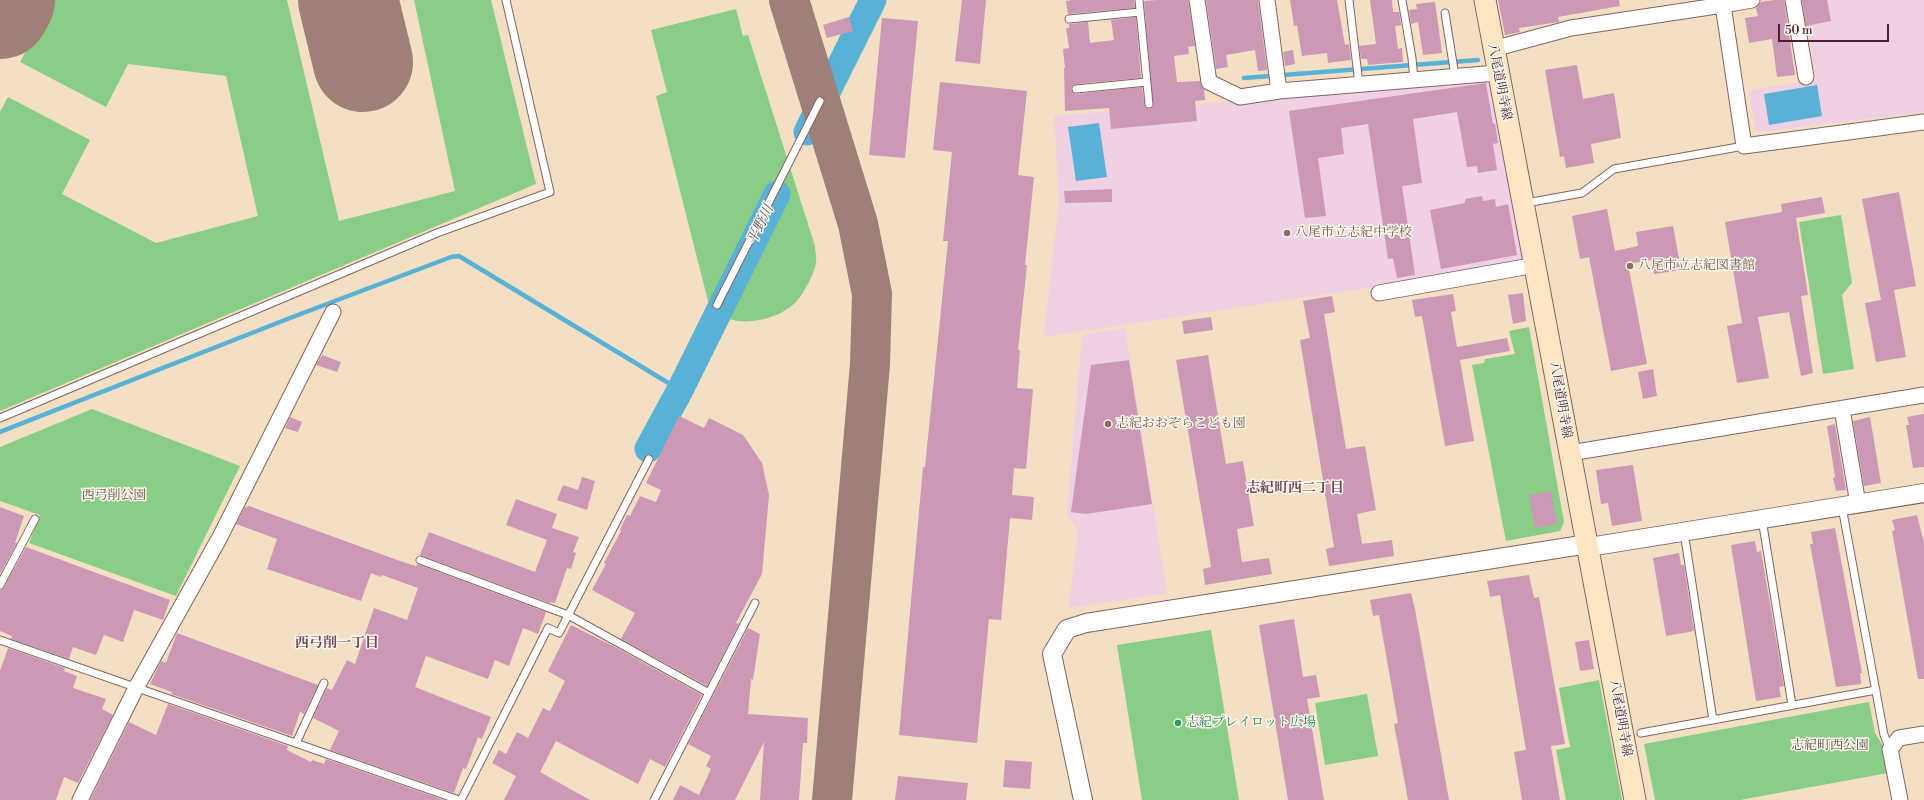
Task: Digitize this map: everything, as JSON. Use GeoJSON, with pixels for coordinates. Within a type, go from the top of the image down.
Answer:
{"type":"FeatureCollection","features":[{"type":"Feature","properties":{"kind":"main road","name":"八尾道明寺線"},"geometry":{"type":"LineString","coordinates":[[1485,0],[1497,73],[1536,265],[1635,800]]}},
{"type":"Feature","properties":{"kind":"street"},"geometry":{"type":"LineString","coordinates":[[1197,0],[1209,82],[1240,97],[1358,79],[1454,72],[1497,73]]}},
{"type":"Feature","properties":{"kind":"street"},"geometry":{"type":"LineString","coordinates":[[1267,0],[1278,91]]}},
{"type":"Feature","properties":{"kind":"street"},"geometry":{"type":"LineString","coordinates":[[1493,48],[1571,28],[1752,0]]}},
{"type":"Feature","properties":{"kind":"street"},"geometry":{"type":"LineString","coordinates":[[1793,0],[1806,77]]}},
{"type":"Feature","properties":{"kind":"street"},"geometry":{"type":"LineString","coordinates":[[1731,3],[1744,146],[1924,122]]}},
{"type":"Feature","properties":{"kind":"street"},"geometry":{"type":"LineString","coordinates":[[1380,293],[1536,265]]}},
{"type":"Feature","properties":{"kind":"street"},"geometry":{"type":"LineString","coordinates":[[80,800],[136,688],[220,537],[334,312]]}},
{"type":"Feature","properties":{"kind":"street"},"geometry":{"type":"LineString","coordinates":[[1570,453],[1924,395]]}},
{"type":"Feature","properties":{"kind":"street"},"geometry":{"type":"LineString","coordinates":[[1842,408],[1850,505]]}},
{"type":"Feature","properties":{"kind":"street"},"geometry":{"type":"LineString","coordinates":[[1083,800],[1052,654],[1067,629],[1093,621],[1588,545],[1684,532],[1924,494]]}},
{"type":"Feature","properties":{"kind":"street"},"geometry":{"type":"LineString","coordinates":[[1900,800],[1890,749],[1899,738],[1924,734]]}},
{"type":"Feature","properties":{"kind":"lane"},"geometry":{"type":"LineString","coordinates":[[0,418],[430,236],[550,192],[506,0]]}},
{"type":"Feature","properties":{"kind":"lane"},"geometry":{"type":"LineString","coordinates":[[1139,0],[1149,104]]}},
{"type":"Feature","properties":{"kind":"lane"},"geometry":{"type":"LineString","coordinates":[[1349,0],[1358,79]]}},
{"type":"Feature","properties":{"kind":"lane"},"geometry":{"type":"LineString","coordinates":[[1402,0],[1414,75]]}},
{"type":"Feature","properties":{"kind":"lane"},"geometry":{"type":"LineString","coordinates":[[1069,19],[1140,12]]}},
{"type":"Feature","properties":{"kind":"lane"},"geometry":{"type":"LineString","coordinates":[[1445,13],[1454,72]]}},
{"type":"Feature","properties":{"kind":"lane"},"geometry":{"type":"LineString","coordinates":[[1076,89],[1147,82]]}},
{"type":"Feature","properties":{"kind":"lane"},"geometry":{"type":"LineString","coordinates":[[717,305],[820,101]]}},
{"type":"Feature","properties":{"kind":"lane"},"geometry":{"type":"LineString","coordinates":[[1524,204],[1582,193],[1614,169],[1744,146]]}},
{"type":"Feature","properties":{"kind":"lane"},"geometry":{"type":"LineString","coordinates":[[0,640],[460,800],[548,628],[559,633],[649,459]]}},
{"type":"Feature","properties":{"kind":"lane"},"geometry":{"type":"LineString","coordinates":[[1850,505],[1876,690],[1884,735],[1890,749]]}},
{"type":"Feature","properties":{"kind":"lane"},"geometry":{"type":"LineString","coordinates":[[0,585],[35,519]]}},
{"type":"Feature","properties":{"kind":"lane"},"geometry":{"type":"LineString","coordinates":[[1762,519],[1792,705]]}},
{"type":"Feature","properties":{"kind":"lane"},"geometry":{"type":"LineString","coordinates":[[1684,532],[1714,720]]}},
{"type":"Feature","properties":{"kind":"lane"},"geometry":{"type":"LineString","coordinates":[[420,560],[568,615],[709,694]]}},
{"type":"Feature","properties":{"kind":"lane"},"geometry":{"type":"LineString","coordinates":[[654,800],[755,603]]}},
{"type":"Feature","properties":{"kind":"lane"},"geometry":{"type":"LineString","coordinates":[[296,743],[324,684]]}},
{"type":"Feature","properties":{"kind":"lane"},"geometry":{"type":"LineString","coordinates":[[1641,733],[1876,690]]}},
{"type":"Feature","properties":{"kind":"shaded area"},"geometry":{"type":"Polygon","coordinates":[[[1803,0],[1924,0],[1924,112],[1760,132],[1755,129],[1749,90],[1816,80],[1803,0]]]}},
{"type":"Feature","properties":{"kind":"shaded area","name":"八尾市立志紀中学校"},"geometry":{"type":"Polygon","coordinates":[[[1486,80],[1490,82],[1525,264],[1044,337],[1059,202],[1054,116],[1486,80]]]}},
{"type":"Feature","properties":{"kind":"shaded area","name":"志紀おおぞらこども園"},"geometry":{"type":"Polygon","coordinates":[[[1125,328],[1167,593],[1069,608],[1078,531],[1067,514],[1082,335],[1125,328]]]}},
{"type":"Feature","properties":{"kind":"green space"},"geometry":{"type":"Polygon","coordinates":[[[53,0],[287,0],[339,221],[455,191],[414,0],[491,0],[536,184],[0,411],[0,112],[8,97],[90,140],[62,194],[156,243],[258,216],[226,76],[128,64],[106,107],[20,62],[53,0]]]}},
{"type":"Feature","properties":{"kind":"green space"},"geometry":{"type":"Polygon","coordinates":[[[736,9],[743,36],[748,35],[815,246],[816,258],[815,267],[811,278],[802,295],[795,303],[786,310],[775,315],[764,319],[751,321],[739,321],[728,318],[717,313],[709,305],[656,96],[667,92],[651,30],[736,9]]]}},
{"type":"Feature","properties":{"kind":"green space"},"geometry":{"type":"Polygon","coordinates":[[[1841,215],[1852,283],[1842,295],[1854,369],[1823,374],[1799,222],[1841,215]]]}},
{"type":"Feature","properties":{"kind":"green space"},"geometry":{"type":"Polygon","coordinates":[[[1529,327],[1564,522],[1560,531],[1506,541],[1472,365],[1484,363],[1485,359],[1515,354],[1509,331],[1529,327]]]}},
{"type":"Feature","properties":{"kind":"green space","name":"西弓削公園"},"geometry":{"type":"Polygon","coordinates":[[[92,409],[240,466],[176,596],[29,543],[40,515],[0,501],[0,447],[92,409]]]}},
{"type":"Feature","properties":{"kind":"green space","name":"志紀プレイロット広場"},"geometry":{"type":"Polygon","coordinates":[[[1211,630],[1239,800],[1142,800],[1117,645],[1211,630]]]}},
{"type":"Feature","properties":{"kind":"green space"},"geometry":{"type":"Polygon","coordinates":[[[1599,680],[1622,800],[1566,800],[1556,750],[1570,747],[1559,688],[1599,680]]]}},
{"type":"Feature","properties":{"kind":"green space"},"geometry":{"type":"Polygon","coordinates":[[[1367,694],[1378,756],[1325,765],[1315,703],[1367,694]]]}},
{"type":"Feature","properties":{"kind":"green space","name":"志紀町西公園"},"geometry":{"type":"Polygon","coordinates":[[[1869,702],[1875,733],[1883,746],[1888,773],[1740,800],[1655,800],[1644,744],[1869,702]]]}},
{"type":"Feature","properties":{"kind":"water"},"geometry":{"type":"Polygon","coordinates":[[[1817,85],[1822,116],[1769,125],[1764,94],[1817,85]]]}},
{"type":"Feature","properties":{"kind":"water"},"geometry":{"type":"Polygon","coordinates":[[[1099,123],[1107,177],[1076,181],[1068,127],[1099,123]]]}},
{"type":"Feature","properties":{"kind":"building"},"geometry":{"type":"Polygon","coordinates":[[[962,0],[986,0],[980,64],[955,61],[962,0]]]}},
{"type":"Feature","properties":{"kind":"building"},"geometry":{"type":"Polygon","coordinates":[[[1134,0],[1135,8],[1068,14],[1066,1],[1134,0]]]}},
{"type":"Feature","properties":{"kind":"building"},"geometry":{"type":"Polygon","coordinates":[[[1188,0],[1195,46],[1188,47],[1189,54],[1174,56],[1177,82],[1200,81],[1204,89],[1205,100],[1195,101],[1197,121],[1111,129],[1109,108],[1065,111],[1065,68],[1063,49],[1069,48],[1066,28],[1069,28],[1069,24],[1088,22],[1090,43],[1114,40],[1111,20],[1136,17],[1141,78],[1076,84],[1071,90],[1076,94],[1142,87],[1145,107],[1149,109],[1153,106],[1144,1],[1188,0]]]}},
{"type":"Feature","properties":{"kind":"building"},"geometry":{"type":"Polygon","coordinates":[[[1206,0],[1258,0],[1267,70],[1258,71],[1255,50],[1226,55],[1228,67],[1216,69],[1206,0]]]}},
{"type":"Feature","properties":{"kind":"building"},"geometry":{"type":"Polygon","coordinates":[[[1290,0],[1337,0],[1345,45],[1349,44],[1351,60],[1328,63],[1327,53],[1302,56],[1297,25],[1294,26],[1290,0]]]}},
{"type":"Feature","properties":{"kind":"building"},"geometry":{"type":"Polygon","coordinates":[[[1370,0],[1392,0],[1393,12],[1399,12],[1401,25],[1395,26],[1398,49],[1402,48],[1403,62],[1368,65],[1367,59],[1361,59],[1359,46],[1376,44],[1370,0]]]}},
{"type":"Feature","properties":{"kind":"building"},"geometry":{"type":"Polygon","coordinates":[[[1498,0],[1619,0],[1620,6],[1558,17],[1559,22],[1519,28],[1520,32],[1505,35],[1498,0]]]}},
{"type":"Feature","properties":{"kind":"building"},"geometry":{"type":"Polygon","coordinates":[[[1784,0],[1795,75],[1777,77],[1772,39],[1749,43],[1745,18],[1758,16],[1756,8],[1761,2],[1784,0]]]}},
{"type":"Feature","properties":{"kind":"building"},"geometry":{"type":"Polygon","coordinates":[[[1802,0],[1827,0],[1831,21],[1806,26],[1802,0]]]}},
{"type":"Feature","properties":{"kind":"building"},"geometry":{"type":"Polygon","coordinates":[[[1435,2],[1442,53],[1423,55],[1418,22],[1411,24],[1409,10],[1417,9],[1416,4],[1435,2]]]}},
{"type":"Feature","properties":{"kind":"building"},"geometry":{"type":"Polygon","coordinates":[[[849,17],[853,31],[827,38],[823,25],[849,17]]]}},
{"type":"Feature","properties":{"kind":"building"},"geometry":{"type":"Polygon","coordinates":[[[882,18],[918,21],[905,158],[869,155],[882,18]]]}},
{"type":"Feature","properties":{"kind":"building"},"geometry":{"type":"Polygon","coordinates":[[[1293,50],[1295,64],[1285,66],[1283,52],[1293,50]]]}},
{"type":"Feature","properties":{"kind":"building"},"geometry":{"type":"Polygon","coordinates":[[[1577,65],[1583,99],[1614,93],[1621,138],[1591,144],[1594,163],[1566,168],[1564,156],[1560,157],[1545,70],[1577,65]]]}},
{"type":"Feature","properties":{"kind":"building"},"geometry":{"type":"Polygon","coordinates":[[[940,82],[1027,91],[1018,175],[1034,177],[1018,350],[1020,350],[1017,388],[1033,389],[1026,469],[1014,468],[1012,495],[1034,497],[1032,520],[1010,518],[1001,620],[989,619],[977,743],[899,735],[923,467],[925,467],[948,241],[943,241],[952,152],[933,150],[940,82]]]}},
{"type":"Feature","properties":{"kind":"building"},"geometry":{"type":"Polygon","coordinates":[[[1486,83],[1498,143],[1493,144],[1497,170],[1478,173],[1477,166],[1467,167],[1457,112],[1413,119],[1422,183],[1402,186],[1415,275],[1397,278],[1393,258],[1388,259],[1368,124],[1341,128],[1344,154],[1318,158],[1326,216],[1305,218],[1289,111],[1486,83]]]}},
{"type":"Feature","properties":{"kind":"building"},"geometry":{"type":"Polygon","coordinates":[[[1112,189],[1112,202],[1065,203],[1064,191],[1112,189]]]}},
{"type":"Feature","properties":{"kind":"building"},"geometry":{"type":"Polygon","coordinates":[[[1899,192],[1916,286],[1894,290],[1906,357],[1876,362],[1865,303],[1881,300],[1862,199],[1899,192]]]}},
{"type":"Feature","properties":{"kind":"building"},"geometry":{"type":"Polygon","coordinates":[[[1482,196],[1483,201],[1495,199],[1496,207],[1508,204],[1517,255],[1441,269],[1430,210],[1465,203],[1465,199],[1482,196]]]}},
{"type":"Feature","properties":{"kind":"building"},"geometry":{"type":"Polygon","coordinates":[[[1822,197],[1825,213],[1796,218],[1808,295],[1801,296],[1813,373],[1801,376],[1789,312],[1758,317],[1769,378],[1737,383],[1727,326],[1742,323],[1725,222],[1782,212],[1781,204],[1822,197]]]}},
{"type":"Feature","properties":{"kind":"building"},"geometry":{"type":"Polygon","coordinates":[[[1607,209],[1615,251],[1638,246],[1636,232],[1673,226],[1681,270],[1654,274],[1652,260],[1628,264],[1647,364],[1611,371],[1589,257],[1580,259],[1572,216],[1607,209]]]}},
{"type":"Feature","properties":{"kind":"building"},"geometry":{"type":"Polygon","coordinates":[[[1523,293],[1526,321],[1513,324],[1508,295],[1523,293]]]}},
{"type":"Feature","properties":{"kind":"building"},"geometry":{"type":"Polygon","coordinates":[[[1453,294],[1456,311],[1451,312],[1457,347],[1507,338],[1510,351],[1460,360],[1474,441],[1445,446],[1422,316],[1415,317],[1412,300],[1453,294]]]}},
{"type":"Feature","properties":{"kind":"building"},"geometry":{"type":"Polygon","coordinates":[[[1332,296],[1335,312],[1324,314],[1346,449],[1365,446],[1376,510],[1357,514],[1362,544],[1392,540],[1394,556],[1329,566],[1326,549],[1334,547],[1300,340],[1310,338],[1303,301],[1332,296]]]}},
{"type":"Feature","properties":{"kind":"building"},"geometry":{"type":"Polygon","coordinates":[[[1211,317],[1213,330],[1184,334],[1182,321],[1211,317]]]}},
{"type":"Feature","properties":{"kind":"building"},"geometry":{"type":"Polygon","coordinates":[[[322,355],[341,362],[337,372],[316,365],[322,355]]]}},
{"type":"Feature","properties":{"kind":"building"},"geometry":{"type":"Polygon","coordinates":[[[1208,355],[1226,464],[1243,461],[1254,526],[1237,529],[1242,562],[1269,558],[1272,574],[1205,585],[1203,569],[1211,567],[1176,360],[1208,355]]]}},
{"type":"Feature","properties":{"kind":"building"},"geometry":{"type":"Polygon","coordinates":[[[1129,360],[1152,504],[1086,514],[1071,512],[1091,365],[1129,360]]]}},
{"type":"Feature","properties":{"kind":"building"},"geometry":{"type":"Polygon","coordinates":[[[1653,369],[1657,396],[1643,399],[1638,372],[1653,369]]]}},
{"type":"Feature","properties":{"kind":"building"},"geometry":{"type":"Polygon","coordinates":[[[1924,414],[1924,467],[1913,468],[1906,425],[1909,425],[1907,417],[1924,414]]]}},
{"type":"Feature","properties":{"kind":"building"},"geometry":{"type":"Polygon","coordinates":[[[679,416],[704,428],[709,418],[743,435],[762,463],[769,495],[762,574],[736,623],[739,624],[707,686],[621,639],[635,613],[592,590],[606,564],[604,563],[621,531],[620,530],[627,515],[630,516],[640,496],[656,502],[661,490],[646,483],[679,416]]]}},
{"type":"Feature","properties":{"kind":"building"},"geometry":{"type":"Polygon","coordinates":[[[290,417],[302,422],[298,432],[285,428],[290,417]]]}},
{"type":"Feature","properties":{"kind":"building"},"geometry":{"type":"Polygon","coordinates":[[[1870,417],[1881,483],[1864,486],[1853,421],[1870,417]]]}},
{"type":"Feature","properties":{"kind":"building"},"geometry":{"type":"Polygon","coordinates":[[[1835,424],[1846,490],[1836,491],[1827,426],[1835,424]]]}},
{"type":"Feature","properties":{"kind":"building"},"geometry":{"type":"Polygon","coordinates":[[[1633,465],[1642,521],[1612,526],[1608,503],[1601,504],[1596,470],[1633,465]]]}},
{"type":"Feature","properties":{"kind":"building"},"geometry":{"type":"Polygon","coordinates":[[[582,477],[595,481],[587,510],[557,500],[563,485],[578,490],[582,477]]]}},
{"type":"Feature","properties":{"kind":"building"},"geometry":{"type":"Polygon","coordinates":[[[1551,491],[1557,524],[1535,528],[1529,495],[1551,491]]]}},
{"type":"Feature","properties":{"kind":"building"},"geometry":{"type":"Polygon","coordinates":[[[516,499],[557,514],[552,528],[579,537],[573,552],[576,553],[571,569],[567,568],[555,603],[550,603],[420,555],[429,532],[535,572],[547,540],[506,525],[516,499]]]}},
{"type":"Feature","properties":{"kind":"building"},"geometry":{"type":"Polygon","coordinates":[[[249,506],[400,561],[416,566],[417,564],[546,612],[538,634],[523,628],[509,666],[495,660],[488,679],[426,656],[415,687],[491,717],[482,739],[478,737],[466,769],[463,768],[454,793],[330,750],[339,731],[313,718],[327,688],[332,690],[347,660],[355,664],[374,608],[407,620],[418,588],[382,575],[381,577],[371,573],[361,601],[267,569],[277,539],[236,524],[245,507],[249,506]]]}},
{"type":"Feature","properties":{"kind":"building"},"geometry":{"type":"Polygon","coordinates":[[[0,507],[24,516],[15,543],[17,543],[0,574],[0,507]]]}},
{"type":"Feature","properties":{"kind":"building"},"geometry":{"type":"Polygon","coordinates":[[[1917,515],[1924,543],[1924,679],[1918,679],[1892,531],[1895,530],[1892,520],[1917,515]]]}},
{"type":"Feature","properties":{"kind":"building"},"geometry":{"type":"Polygon","coordinates":[[[1835,528],[1862,673],[1860,673],[1861,684],[1836,687],[1810,544],[1813,544],[1811,532],[1835,528]]]}},
{"type":"Feature","properties":{"kind":"building"},"geometry":{"type":"Polygon","coordinates":[[[1755,541],[1757,552],[1761,551],[1784,686],[1779,687],[1781,697],[1756,701],[1731,545],[1755,541]]]}},
{"type":"Feature","properties":{"kind":"building"},"geometry":{"type":"Polygon","coordinates":[[[26,547],[170,600],[163,620],[134,610],[123,642],[104,635],[96,655],[73,647],[69,659],[11,639],[12,636],[0,631],[0,590],[4,587],[26,547]]]}},
{"type":"Feature","properties":{"kind":"building"},"geometry":{"type":"Polygon","coordinates":[[[1679,553],[1681,565],[1684,565],[1694,631],[1666,636],[1653,558],[1679,553]]]}},
{"type":"Feature","properties":{"kind":"building"},"geometry":{"type":"Polygon","coordinates":[[[1529,575],[1534,598],[1539,597],[1565,744],[1551,746],[1560,800],[1522,800],[1514,752],[1526,750],[1500,595],[1490,597],[1487,581],[1529,575]]]}},
{"type":"Feature","properties":{"kind":"building"},"geometry":{"type":"Polygon","coordinates":[[[1411,593],[1449,800],[1408,800],[1394,724],[1398,723],[1379,615],[1373,616],[1370,600],[1411,593]]]}},
{"type":"Feature","properties":{"kind":"building"},"geometry":{"type":"Polygon","coordinates":[[[1294,619],[1303,677],[1316,675],[1320,697],[1307,699],[1324,800],[1288,800],[1259,625],[1294,619]]]}},
{"type":"Feature","properties":{"kind":"building"},"geometry":{"type":"Polygon","coordinates":[[[571,625],[617,648],[702,695],[665,767],[650,759],[638,784],[556,741],[540,772],[590,800],[504,800],[516,776],[492,763],[499,750],[506,754],[517,732],[528,738],[543,708],[550,711],[565,681],[548,671],[571,625]]]}},
{"type":"Feature","properties":{"kind":"building"},"geometry":{"type":"Polygon","coordinates":[[[748,628],[760,634],[753,680],[751,679],[748,714],[808,718],[807,743],[803,743],[799,800],[760,800],[764,742],[735,800],[673,800],[680,785],[699,795],[711,769],[706,766],[711,756],[688,744],[748,628]]]}},
{"type":"Feature","properties":{"kind":"building"},"geometry":{"type":"Polygon","coordinates":[[[177,633],[318,685],[304,714],[300,712],[292,736],[171,694],[172,692],[150,684],[161,661],[166,663],[177,633]]]}},
{"type":"Feature","properties":{"kind":"building"},"geometry":{"type":"Polygon","coordinates":[[[1589,640],[1594,669],[1580,671],[1575,642],[1589,640]]]}},
{"type":"Feature","properties":{"kind":"building"},"geometry":{"type":"Polygon","coordinates":[[[8,648],[65,668],[64,671],[77,676],[73,688],[106,699],[102,709],[113,715],[78,783],[64,777],[56,800],[0,800],[0,671],[8,648]]]}},
{"type":"Feature","properties":{"kind":"building"},"geometry":{"type":"Polygon","coordinates":[[[168,704],[288,746],[287,750],[311,762],[312,760],[324,764],[326,759],[444,800],[90,800],[129,722],[156,735],[168,704]]]}},
{"type":"Feature","properties":{"kind":"building"},"geometry":{"type":"Polygon","coordinates":[[[1005,760],[1032,762],[1030,789],[1003,787],[1005,760]]]}},
{"type":"Feature","properties":{"kind":"building"},"geometry":{"type":"Polygon","coordinates":[[[898,776],[968,783],[966,800],[895,800],[898,776]]]}},
{"type":"Feature","properties":{"kind":"waterway","name":"平野川"},"geometry":{"type":"LineString","coordinates":[[807,132],[873,0]]}},
{"type":"Feature","properties":{"kind":"waterway"},"geometry":{"type":"LineString","coordinates":[[1244,78],[1478,60]]}},
{"type":"Feature","properties":{"kind":"waterway","name":"平野川"},"geometry":{"type":"LineString","coordinates":[[648,449],[680,390],[777,194]]}},
{"type":"Feature","properties":{"kind":"waterway"},"geometry":{"type":"LineString","coordinates":[[0,432],[290,318],[451,257],[459,256],[680,390]]}},
{"type":"Feature","properties":{"kind":"taxiway"},"geometry":{"type":"LineString","coordinates":[[789,0],[858,224],[872,294],[870,364],[832,800]]}},
{"type":"Feature","properties":{"kind":"runway"},"geometry":{"type":"LineString","coordinates":[[0,9],[5,0]]}},
{"type":"Feature","properties":{"kind":"runway"},"geometry":{"type":"LineString","coordinates":[[348,0],[363,62]]}},
{"type":"Feature","properties":{"kind":"place","name":"八尾市立志紀中学校"},"geometry":{"type":"Point","coordinates":[1287,233]}},
{"type":"Feature","properties":{"kind":"place","name":"八尾市立志紀図書館"},"geometry":{"type":"Point","coordinates":[1630,266]}},
{"type":"Feature","properties":{"kind":"place","name":"志紀おおぞらこども園"},"geometry":{"type":"Point","coordinates":[1108,424]}},
{"type":"Feature","properties":{"kind":"place","name":"志紀プレイロット広場"},"geometry":{"type":"Point","coordinates":[1178,723]}},
{"type":"Feature","properties":{"kind":"district","name":"志紀町西二丁目"},"geometry":{"type":"Point","coordinates":[1295,489]}},
{"type":"Feature","properties":{"kind":"district","name":"西弓削一丁目"},"geometry":{"type":"Point","coordinates":[337,644]}}]}
